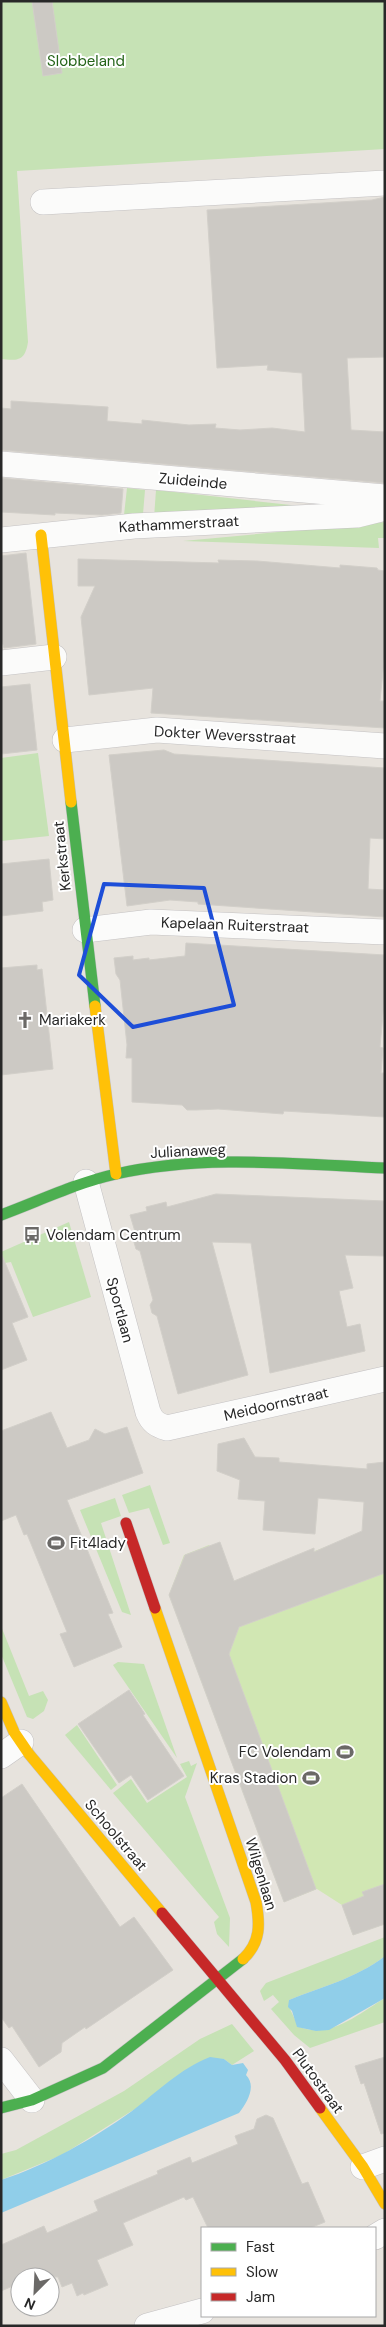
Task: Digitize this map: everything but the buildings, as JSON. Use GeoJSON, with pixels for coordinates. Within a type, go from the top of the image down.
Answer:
{"type":"FeatureCollection","features":[{"type":"Feature","properties":{"kind":"street"},"geometry":{"type":"LineString","coordinates":[[43,202],[385,183]]}},
{"type":"Feature","properties":{"kind":"street","name":"Zuideinde"},"geometry":{"type":"LineString","coordinates":[[1,464],[385,498]]}},
{"type":"Feature","properties":{"kind":"street","name":"Kathammerstraat"},"geometry":{"type":"LineString","coordinates":[[1,540],[134,526],[357,515],[385,508]]}},
{"type":"Feature","properties":{"kind":"street","name":"Kerkstraat"},"geometry":{"type":"LineString","coordinates":[[41,535],[85,930],[116,1174]]}},
{"type":"Feature","properties":{"kind":"street"},"geometry":{"type":"LineString","coordinates":[[1,663],[54,657]]}},
{"type":"Feature","properties":{"kind":"street","name":"Dokter Weversstraat"},"geometry":{"type":"LineString","coordinates":[[65,740],[157,730],[385,746]]}},
{"type":"Feature","properties":{"kind":"street","name":"Kapelaan Ruiterstraat"},"geometry":{"type":"LineString","coordinates":[[85,930],[151,922],[385,932]]}},
{"type":"Feature","properties":{"kind":"street","name":"Julianaweg"},"geometry":{"type":"LineString","coordinates":[[1,1215],[86,1182],[116,1174],[193,1164],[385,1168]]}},
{"type":"Feature","properties":{"kind":"street","name":"Sportlaan"},"geometry":{"type":"LineString","coordinates":[[86,1182],[148,1412],[152,1420],[167,1428]]}},
{"type":"Feature","properties":{"kind":"street","name":"Meidoornstraat"},"geometry":{"type":"LineString","coordinates":[[167,1428],[385,1380]]}},
{"type":"Feature","properties":{"kind":"street","name":"Wilgenlaan"},"geometry":{"type":"LineString","coordinates":[[1,2108],[32,2100],[102,2068],[220,1980],[254,1948],[261,1925],[252,1892],[126,1523]]}},
{"type":"Feature","properties":{"kind":"street","name":"Schoolstraat"},"geometry":{"type":"LineString","coordinates":[[1,1702],[11,1749],[220,1980]]}},
{"type":"Feature","properties":{"kind":"street","name":"Plutostraat"},"geometry":{"type":"LineString","coordinates":[[220,1980],[285,2060],[374,2163],[385,2204]]}},
{"type":"Feature","properties":{"kind":"street"},"geometry":{"type":"LineString","coordinates":[[1,2060],[32,2100]]}},
{"type":"Feature","properties":{"kind":"street"},"geometry":{"type":"LineString","coordinates":[[147,2326],[200,2317]]}},
{"type":"Feature","properties":{"kind":"highlighted area"},"geometry":{"type":"Polygon","coordinates":[[[104,884],[204,888],[234,1005],[133,1027],[79,975],[104,884]]]}},
{"type":"Feature","properties":{"kind":"green space","name":"Slobbeland"},"geometry":{"type":"Polygon","coordinates":[[[1,1],[385,1],[385,149],[17,171],[28,342],[25,353],[20,358],[16,360],[1,359],[1,1]]]}},
{"type":"Feature","properties":{"kind":"green space"},"geometry":{"type":"Polygon","coordinates":[[[127,488],[145,490],[143,514],[124,515],[127,488]]]}},
{"type":"Feature","properties":{"kind":"green space"},"geometry":{"type":"Polygon","coordinates":[[[156,490],[309,507],[154,518],[156,490]]]}},
{"type":"Feature","properties":{"kind":"green space"},"geometry":{"type":"Polygon","coordinates":[[[385,522],[385,538],[378,538],[379,548],[183,541],[385,522]]]}},
{"type":"Feature","properties":{"kind":"green space"},"geometry":{"type":"Polygon","coordinates":[[[38,753],[49,836],[1,841],[1,758],[38,753]]]}},
{"type":"Feature","properties":{"kind":"green space"},"geometry":{"type":"Polygon","coordinates":[[[69,1222],[91,1297],[33,1317],[11,1262],[5,1263],[1,1252],[69,1222]]]}},
{"type":"Feature","properties":{"kind":"green space"},"geometry":{"type":"Polygon","coordinates":[[[150,1485],[170,1543],[163,1545],[149,1508],[129,1513],[122,1495],[150,1485]]]}},
{"type":"Feature","properties":{"kind":"green space"},"geometry":{"type":"Polygon","coordinates":[[[115,1498],[121,1516],[101,1523],[131,1615],[122,1612],[80,1510],[115,1498]]]}},
{"type":"Feature","properties":{"kind":"green space","name":"Kras Stadion"},"geometry":{"type":"Polygon","coordinates":[[[385,1525],[385,1924],[353,1935],[342,1905],[317,1889],[284,1902],[169,1595],[184,1555],[209,1545],[226,1584],[385,1525]]]}},
{"type":"Feature","properties":{"kind":"green space"},"geometry":{"type":"Polygon","coordinates":[[[1,1626],[29,1696],[43,1691],[48,1700],[44,1711],[33,1719],[27,1717],[1,1654],[1,1626]]]}},
{"type":"Feature","properties":{"kind":"green space"},"geometry":{"type":"Polygon","coordinates":[[[118,1662],[144,1664],[177,1758],[113,1665],[118,1662]]]}},
{"type":"Feature","properties":{"kind":"green space"},"geometry":{"type":"Polygon","coordinates":[[[77,1725],[117,1785],[111,1790],[65,1735],[77,1725]]]}},
{"type":"Feature","properties":{"kind":"green space"},"geometry":{"type":"Polygon","coordinates":[[[189,1761],[191,1766],[197,1763],[185,1797],[230,1918],[229,1947],[217,1934],[214,1922],[219,1917],[113,1793],[131,1779],[147,1803],[187,1777],[180,1764],[189,1761]]]}},
{"type":"Feature","properties":{"kind":"green space"},"geometry":{"type":"Polygon","coordinates":[[[385,1937],[385,1956],[374,1964],[362,1971],[289,2000],[290,2009],[298,2026],[309,2030],[332,2028],[385,1998],[385,2022],[310,2048],[294,2035],[271,2009],[279,2002],[273,1995],[264,2001],[260,1991],[266,1983],[385,1937]]]}},
{"type":"Feature","properties":{"kind":"green space"},"geometry":{"type":"Polygon","coordinates":[[[232,2024],[254,2051],[232,2065],[224,2059],[130,2112],[62,2155],[1,2180],[1,2154],[16,2150],[124,2091],[200,2039],[232,2024]]]}},
{"type":"Feature","properties":{"kind":"water"},"geometry":{"type":"Polygon","coordinates":[[[385,1956],[385,1998],[329,2030],[316,2031],[297,2027],[292,2011],[288,2007],[289,2000],[362,1971],[385,1956]]]}},
{"type":"Feature","properties":{"kind":"water"},"geometry":{"type":"Polygon","coordinates":[[[210,2057],[224,2059],[232,2065],[243,2063],[248,2070],[246,2075],[251,2084],[250,2094],[239,2113],[1,2213],[1,2180],[35,2167],[86,2141],[132,2111],[189,2067],[210,2057]]]}},
{"type":"Feature","properties":{"kind":"traffic: fast"},"geometry":{"type":"LineString","coordinates":[[71,802],[95,1006]]}},
{"type":"Feature","properties":{"kind":"traffic: fast"},"geometry":{"type":"LineString","coordinates":[[1,1215],[86,1182],[149,1168],[216,1162],[385,1168]]}},
{"type":"Feature","properties":{"kind":"traffic: fast"},"geometry":{"type":"LineString","coordinates":[[1,2108],[32,2100],[103,2068],[243,1959]]}},
{"type":"Feature","properties":{"kind":"traffic: slow"},"geometry":{"type":"LineString","coordinates":[[41,535],[71,802]]}},
{"type":"Feature","properties":{"kind":"traffic: slow"},"geometry":{"type":"LineString","coordinates":[[95,1006],[116,1174]]}},
{"type":"Feature","properties":{"kind":"traffic: slow"},"geometry":{"type":"LineString","coordinates":[[155,1608],[256,1902],[258,1932],[253,1946],[243,1959]]}},
{"type":"Feature","properties":{"kind":"traffic: slow"},"geometry":{"type":"LineString","coordinates":[[1,1702],[14,1732],[29,1754],[162,1913]]}},
{"type":"Feature","properties":{"kind":"traffic: slow"},"geometry":{"type":"LineString","coordinates":[[320,2108],[363,2167],[385,2204]]}},
{"type":"Feature","properties":{"kind":"traffic: jam"},"geometry":{"type":"LineString","coordinates":[[126,1523],[155,1608]]}},
{"type":"Feature","properties":{"kind":"traffic: jam"},"geometry":{"type":"LineString","coordinates":[[162,1913],[285,2060],[320,2108]]}},
{"type":"Feature","properties":{"kind":"place","name":"Mariakerk"},"geometry":{"type":"Point","coordinates":[25,1020]}},
{"type":"Feature","properties":{"kind":"place","name":"Volendam Centrum"},"geometry":{"type":"Point","coordinates":[32,1235]}},
{"type":"Feature","properties":{"kind":"place","name":"Fit4lady"},"geometry":{"type":"Point","coordinates":[56,1543]}},
{"type":"Feature","properties":{"kind":"place","name":"FC Volendam"},"geometry":{"type":"Point","coordinates":[345,1752]}},
{"type":"Feature","properties":{"kind":"place","name":"Kras Stadion"},"geometry":{"type":"Point","coordinates":[311,1778]}}]}
